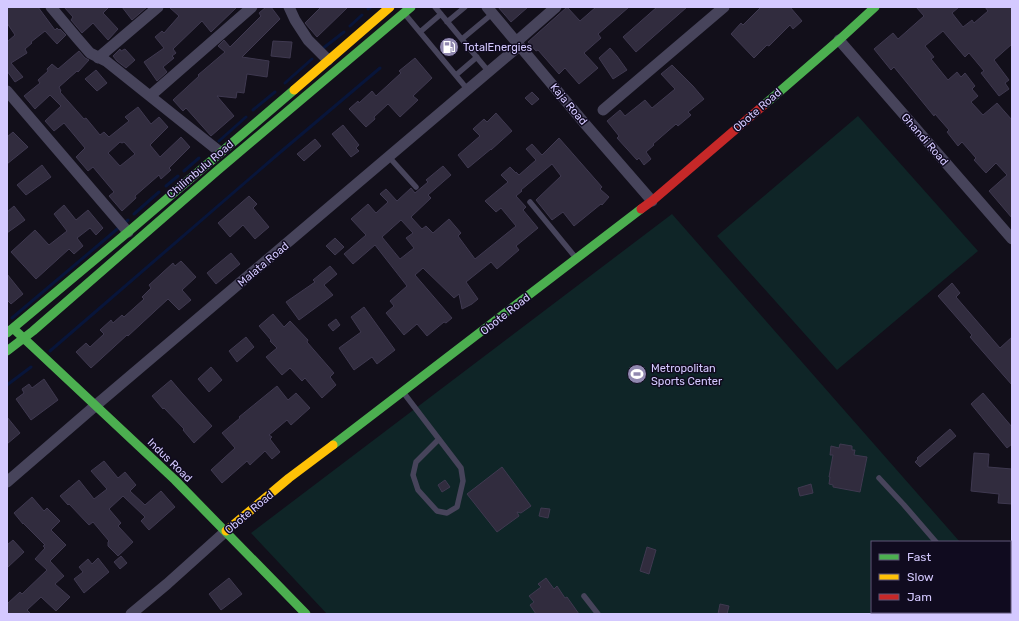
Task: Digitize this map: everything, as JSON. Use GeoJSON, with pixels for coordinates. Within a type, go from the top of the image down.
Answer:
{"type":"FeatureCollection","features":[{"type":"Feature","properties":{"kind":"street"},"geometry":{"type":"LineString","coordinates":[[51,7],[90,53],[106,61],[220,152]]}},
{"type":"Feature","properties":{"kind":"street"},"geometry":{"type":"LineString","coordinates":[[98,58],[158,7]]}},
{"type":"Feature","properties":{"kind":"street"},"geometry":{"type":"LineString","coordinates":[[150,96],[252,7]]}},
{"type":"Feature","properties":{"kind":"street"},"geometry":{"type":"LineString","coordinates":[[289,7],[295,20],[308,40],[328,60]]}},
{"type":"Feature","properties":{"kind":"street","name":"Chilimbulu Road"},"geometry":{"type":"LineString","coordinates":[[9,327],[128,232],[390,7]]}},
{"type":"Feature","properties":{"kind":"street","name":"Malata Road"},"geometry":{"type":"LineString","coordinates":[[7,482],[489,72],[556,7]]}},
{"type":"Feature","properties":{"kind":"street"},"geometry":{"type":"LineString","coordinates":[[603,110],[724,7]]}},
{"type":"Feature","properties":{"kind":"street","name":"Obote Road"},"geometry":{"type":"LineString","coordinates":[[131,614],[226,531],[290,478],[652,201],[839,40],[875,7]]}},
{"type":"Feature","properties":{"kind":"street","name":"Chilimbulu Road"},"geometry":{"type":"LineString","coordinates":[[7,351],[24,339],[212,175],[407,10]]}},
{"type":"Feature","properties":{"kind":"street","name":"Kaja Road"},"geometry":{"type":"LineString","coordinates":[[490,10],[652,201]]}},
{"type":"Feature","properties":{"kind":"street","name":"Ghandi Road"},"geometry":{"type":"LineString","coordinates":[[839,40],[1012,239]]}},
{"type":"Feature","properties":{"kind":"street"},"geometry":{"type":"LineString","coordinates":[[9,97],[128,232]]}},
{"type":"Feature","properties":{"kind":"street","name":"Indus Road"},"geometry":{"type":"LineString","coordinates":[[9,327],[24,339],[131,438],[226,531],[306,614]]}},
{"type":"Feature","properties":{"kind":"lane"},"geometry":{"type":"LineString","coordinates":[[435,7],[489,72]]}},
{"type":"Feature","properties":{"kind":"lane"},"geometry":{"type":"LineString","coordinates":[[447,22],[465,7]]}},
{"type":"Feature","properties":{"kind":"lane"},"geometry":{"type":"LineString","coordinates":[[407,10],[420,32],[468,90]]}},
{"type":"Feature","properties":{"kind":"lane"},"geometry":{"type":"LineString","coordinates":[[462,40],[490,10]]}},
{"type":"Feature","properties":{"kind":"lane"},"geometry":{"type":"LineString","coordinates":[[420,32],[440,14]]}},
{"type":"Feature","properties":{"kind":"lane"},"geometry":{"type":"LineString","coordinates":[[456,75],[477,57]]}},
{"type":"Feature","properties":{"kind":"lane"},"geometry":{"type":"LineString","coordinates":[[389,157],[416,187]]}},
{"type":"Feature","properties":{"kind":"lane"},"geometry":{"type":"LineString","coordinates":[[530,202],[576,259]]}},
{"type":"Feature","properties":{"kind":"lane"},"geometry":{"type":"LineString","coordinates":[[403,392],[439,439],[461,468],[463,481],[457,508],[447,513],[437,511],[418,490],[413,475],[416,462],[439,439]]}},
{"type":"Feature","properties":{"kind":"lane"},"geometry":{"type":"LineString","coordinates":[[879,478],[935,541]]}},
{"type":"Feature","properties":{"kind":"lane"},"geometry":{"type":"LineString","coordinates":[[584,596],[598,614]]}},
{"type":"Feature","properties":{"kind":"green space"},"geometry":{"type":"Polygon","coordinates":[[[858,116],[978,251],[837,370],[717,236],[858,116]]]}},
{"type":"Feature","properties":{"kind":"green space","name":"Metropolitan Sports Center"},"geometry":{"type":"Polygon","coordinates":[[[672,214],[959,541],[871,541],[871,613],[1009,613],[327,614],[251,533],[672,214]]]}},
{"type":"Feature","properties":{"kind":"green space","name":"Metropolitan Sports Center"},"geometry":{"type":"Polygon","coordinates":[[[1011,600],[1012,601],[1011,612],[1011,600]]]}},
{"type":"Feature","properties":{"kind":"building"},"geometry":{"type":"Polygon","coordinates":[[[7,7],[38,7],[55,30],[57,28],[59,30],[60,29],[66,35],[57,44],[45,31],[31,42],[32,43],[25,49],[27,53],[11,63],[23,77],[15,82],[7,71],[7,42],[15,35],[7,23],[7,7]]]}},
{"type":"Feature","properties":{"kind":"building"},"geometry":{"type":"Polygon","coordinates":[[[64,7],[109,7],[103,13],[118,29],[108,40],[93,23],[82,33],[71,20],[73,17],[64,7]]]}},
{"type":"Feature","properties":{"kind":"building"},"geometry":{"type":"Polygon","coordinates":[[[122,7],[147,7],[132,20],[122,7]]]}},
{"type":"Feature","properties":{"kind":"building"},"geometry":{"type":"Polygon","coordinates":[[[169,7],[237,7],[211,32],[202,21],[173,49],[176,53],[172,56],[174,58],[163,67],[167,72],[157,81],[144,62],[164,48],[155,37],[162,31],[164,33],[179,16],[169,7]]]}},
{"type":"Feature","properties":{"kind":"building"},"geometry":{"type":"Polygon","coordinates":[[[266,7],[271,7],[280,19],[242,57],[269,61],[267,77],[247,74],[244,93],[237,92],[236,98],[217,96],[234,116],[211,136],[186,108],[183,111],[173,100],[199,76],[198,75],[225,52],[218,46],[224,40],[230,47],[261,16],[259,13],[266,7]]]}},
{"type":"Feature","properties":{"kind":"building"},"geometry":{"type":"Polygon","coordinates":[[[321,7],[348,7],[317,37],[305,23],[321,7]]]}},
{"type":"Feature","properties":{"kind":"building"},"geometry":{"type":"Polygon","coordinates":[[[498,7],[528,7],[511,22],[498,7]]]}},
{"type":"Feature","properties":{"kind":"building"},"geometry":{"type":"Polygon","coordinates":[[[567,7],[580,21],[596,7],[629,7],[598,34],[601,38],[584,53],[598,68],[579,84],[565,68],[559,74],[538,50],[536,51],[528,42],[567,7]]]}},
{"type":"Feature","properties":{"kind":"building"},"geometry":{"type":"Polygon","coordinates":[[[657,7],[687,7],[636,52],[623,37],[657,7]]]}},
{"type":"Feature","properties":{"kind":"building"},"geometry":{"type":"Polygon","coordinates":[[[761,7],[790,7],[802,21],[793,29],[790,25],[769,46],[767,45],[754,58],[731,34],[741,23],[743,25],[761,7]]]}},
{"type":"Feature","properties":{"kind":"building"},"geometry":{"type":"Polygon","coordinates":[[[916,7],[959,7],[952,13],[963,27],[972,20],[974,23],[988,11],[985,7],[1012,7],[1012,44],[994,60],[1009,80],[1005,83],[1009,89],[999,96],[981,73],[984,71],[969,53],[965,57],[943,31],[925,46],[934,57],[931,59],[948,80],[957,72],[961,77],[965,73],[975,86],[972,89],[978,96],[971,102],[983,115],[997,103],[1012,120],[1012,218],[989,191],[1007,175],[996,163],[986,173],[974,160],[976,158],[962,142],[958,146],[947,132],[949,130],[935,114],[934,116],[894,67],[891,70],[874,49],[893,33],[898,39],[924,16],[916,7]]]}},
{"type":"Feature","properties":{"kind":"building"},"geometry":{"type":"Polygon","coordinates":[[[273,41],[292,42],[290,58],[271,56],[273,41]]]}},
{"type":"Feature","properties":{"kind":"building"},"geometry":{"type":"Polygon","coordinates":[[[610,48],[627,70],[613,79],[599,58],[610,48]]]}},
{"type":"Feature","properties":{"kind":"building"},"geometry":{"type":"Polygon","coordinates":[[[120,49],[121,51],[125,49],[135,60],[126,68],[113,56],[120,49]]]}},
{"type":"Feature","properties":{"kind":"building"},"geometry":{"type":"Polygon","coordinates":[[[79,51],[89,60],[78,72],[77,71],[59,87],[60,92],[84,119],[86,118],[100,135],[104,132],[109,137],[129,121],[125,117],[138,107],[151,124],[159,117],[168,127],[150,145],[160,157],[181,137],[190,147],[169,168],[171,170],[161,179],[159,175],[135,196],[136,198],[122,211],[109,196],[114,192],[93,167],[88,171],[76,157],[85,148],[64,123],[54,131],[45,121],[61,106],[50,95],[35,109],[24,96],[40,83],[38,80],[48,71],[47,69],[52,64],[58,69],[79,51]],[[120,142],[108,153],[120,166],[135,154],[124,142],[120,142]]]}},
{"type":"Feature","properties":{"kind":"building"},"geometry":{"type":"Polygon","coordinates":[[[415,58],[432,78],[413,96],[418,100],[400,117],[388,104],[366,127],[349,109],[358,101],[359,103],[372,91],[376,96],[401,73],[399,71],[415,58]]]}},
{"type":"Feature","properties":{"kind":"building"},"geometry":{"type":"Polygon","coordinates":[[[672,65],[704,99],[688,112],[691,115],[678,126],[676,124],[653,144],[654,145],[646,152],[651,159],[644,165],[639,158],[637,160],[617,138],[619,136],[607,121],[620,110],[625,116],[645,100],[652,108],[675,89],[661,74],[672,65]]]}},
{"type":"Feature","properties":{"kind":"building"},"geometry":{"type":"Polygon","coordinates":[[[96,70],[107,83],[97,91],[85,79],[96,70]]]}},
{"type":"Feature","properties":{"kind":"building"},"geometry":{"type":"Polygon","coordinates":[[[532,92],[539,99],[532,105],[525,98],[532,92]]]}},
{"type":"Feature","properties":{"kind":"building"},"geometry":{"type":"Polygon","coordinates":[[[496,113],[512,131],[468,168],[458,155],[480,136],[473,129],[484,119],[487,122],[496,113]]]}},
{"type":"Feature","properties":{"kind":"building"},"geometry":{"type":"Polygon","coordinates":[[[343,125],[359,145],[356,148],[359,151],[351,157],[332,134],[343,125]]]}},
{"type":"Feature","properties":{"kind":"building"},"geometry":{"type":"Polygon","coordinates":[[[13,132],[28,147],[7,164],[7,137],[13,132]]]}},
{"type":"Feature","properties":{"kind":"building"},"geometry":{"type":"Polygon","coordinates":[[[559,138],[602,187],[600,189],[609,197],[602,205],[601,204],[574,226],[563,212],[552,220],[536,200],[561,176],[552,164],[516,196],[526,207],[523,210],[538,228],[516,246],[519,250],[497,269],[491,262],[466,282],[478,299],[462,309],[459,294],[454,298],[423,268],[415,275],[452,318],[446,323],[444,322],[427,336],[417,324],[404,335],[386,313],[394,306],[390,301],[407,286],[375,245],[353,264],[344,254],[366,235],[351,219],[368,204],[376,213],[388,202],[380,194],[386,189],[397,201],[411,188],[415,193],[428,182],[426,180],[443,166],[451,175],[428,195],[431,198],[411,217],[422,229],[426,226],[433,233],[449,219],[461,233],[458,236],[475,259],[516,226],[501,208],[496,212],[485,201],[508,182],[501,175],[510,167],[519,175],[536,160],[526,149],[532,144],[542,155],[559,138]],[[401,220],[382,237],[400,259],[414,248],[406,238],[413,233],[401,220]]]}},
{"type":"Feature","properties":{"kind":"building"},"geometry":{"type":"Polygon","coordinates":[[[315,139],[321,146],[304,161],[297,154],[315,139]]]}},
{"type":"Feature","properties":{"kind":"building"},"geometry":{"type":"Polygon","coordinates":[[[42,165],[51,177],[26,195],[17,185],[42,165]]]}},
{"type":"Feature","properties":{"kind":"building"},"geometry":{"type":"Polygon","coordinates":[[[249,196],[257,204],[253,208],[269,227],[255,239],[243,225],[230,237],[218,223],[249,196]]]}},
{"type":"Feature","properties":{"kind":"building"},"geometry":{"type":"Polygon","coordinates":[[[64,205],[76,220],[88,210],[103,228],[96,235],[90,228],[77,238],[83,246],[74,254],[69,249],[36,279],[11,252],[35,230],[49,245],[67,231],[54,214],[64,205]]]}},
{"type":"Feature","properties":{"kind":"building"},"geometry":{"type":"Polygon","coordinates":[[[14,206],[25,220],[7,233],[7,212],[14,206]]]}},
{"type":"Feature","properties":{"kind":"building"},"geometry":{"type":"Polygon","coordinates":[[[335,238],[344,247],[335,255],[326,246],[335,238]]]}},
{"type":"Feature","properties":{"kind":"building"},"geometry":{"type":"Polygon","coordinates":[[[231,253],[240,264],[216,284],[207,273],[231,253]]]}},
{"type":"Feature","properties":{"kind":"building"},"geometry":{"type":"Polygon","coordinates":[[[181,261],[196,277],[182,290],[191,300],[179,310],[168,299],[91,368],[76,352],[86,343],[90,347],[104,334],[100,330],[111,320],[113,323],[122,315],[124,317],[144,299],[142,297],[151,288],[149,285],[173,263],[175,266],[181,261]]]}},
{"type":"Feature","properties":{"kind":"building"},"geometry":{"type":"Polygon","coordinates":[[[330,266],[337,274],[324,285],[333,295],[299,320],[286,302],[315,282],[313,280],[330,266]]]}},
{"type":"Feature","properties":{"kind":"building"},"geometry":{"type":"Polygon","coordinates":[[[7,274],[23,294],[11,304],[7,300],[7,274]]]}},
{"type":"Feature","properties":{"kind":"building"},"geometry":{"type":"Polygon","coordinates":[[[952,283],[960,293],[956,297],[1000,348],[1012,337],[1012,385],[970,337],[972,335],[938,296],[952,283]]]}},
{"type":"Feature","properties":{"kind":"building"},"geometry":{"type":"Polygon","coordinates":[[[364,307],[395,350],[377,364],[372,357],[354,370],[339,348],[361,332],[351,317],[364,307]]]}},
{"type":"Feature","properties":{"kind":"building"},"geometry":{"type":"Polygon","coordinates":[[[273,314],[284,327],[290,321],[308,340],[307,342],[334,373],[330,377],[336,385],[322,398],[305,378],[302,381],[290,368],[282,375],[266,357],[277,348],[259,326],[273,314]]]}},
{"type":"Feature","properties":{"kind":"building"},"geometry":{"type":"Polygon","coordinates":[[[336,319],[340,325],[333,331],[328,325],[336,319]]]}},
{"type":"Feature","properties":{"kind":"building"},"geometry":{"type":"Polygon","coordinates":[[[246,337],[254,347],[237,362],[229,351],[246,337]]]}},
{"type":"Feature","properties":{"kind":"building"},"geometry":{"type":"Polygon","coordinates":[[[211,367],[222,380],[209,392],[198,379],[211,367]]]}},
{"type":"Feature","properties":{"kind":"building"},"geometry":{"type":"Polygon","coordinates":[[[44,379],[58,400],[31,420],[16,399],[24,393],[22,389],[29,384],[32,388],[44,379]]]}},
{"type":"Feature","properties":{"kind":"building"},"geometry":{"type":"Polygon","coordinates":[[[171,380],[212,426],[194,443],[183,430],[184,429],[152,396],[171,380]]]}},
{"type":"Feature","properties":{"kind":"building"},"geometry":{"type":"Polygon","coordinates":[[[277,386],[288,400],[296,393],[310,408],[291,425],[287,420],[269,435],[272,437],[270,439],[280,452],[272,459],[265,451],[250,465],[247,461],[222,483],[211,470],[235,448],[222,433],[277,386]]]}},
{"type":"Feature","properties":{"kind":"building"},"geometry":{"type":"Polygon","coordinates":[[[983,393],[1012,427],[1012,444],[1007,448],[971,404],[983,393]]]}},
{"type":"Feature","properties":{"kind":"building"},"geometry":{"type":"Polygon","coordinates":[[[7,417],[20,433],[7,444],[7,417]]]}},
{"type":"Feature","properties":{"kind":"building"},"geometry":{"type":"Polygon","coordinates":[[[950,429],[956,436],[920,467],[915,462],[918,459],[917,458],[950,429]]]}},
{"type":"Feature","properties":{"kind":"building"},"geometry":{"type":"Polygon","coordinates":[[[840,444],[852,446],[852,450],[855,450],[854,455],[867,457],[860,492],[833,487],[833,485],[829,484],[833,455],[830,455],[831,446],[839,448],[840,444]]]}},
{"type":"Feature","properties":{"kind":"building"},"geometry":{"type":"Polygon","coordinates":[[[974,453],[989,454],[988,467],[1012,469],[1012,504],[998,503],[999,494],[971,491],[974,453]]]}},
{"type":"Feature","properties":{"kind":"building"},"geometry":{"type":"Polygon","coordinates":[[[104,461],[118,478],[125,472],[136,485],[130,491],[145,505],[161,491],[175,507],[149,530],[141,521],[145,517],[123,496],[109,509],[121,523],[118,526],[133,542],[118,556],[108,546],[109,541],[93,522],[89,525],[60,496],[79,480],[94,499],[107,489],[91,471],[104,461]]]}},
{"type":"Feature","properties":{"kind":"building"},"geometry":{"type":"Polygon","coordinates":[[[502,467],[531,506],[521,513],[517,512],[519,516],[497,532],[467,494],[502,467]]]}},
{"type":"Feature","properties":{"kind":"building"},"geometry":{"type":"Polygon","coordinates":[[[445,480],[450,487],[442,492],[438,485],[445,480]]]}},
{"type":"Feature","properties":{"kind":"building"},"geometry":{"type":"Polygon","coordinates":[[[811,484],[813,493],[800,496],[798,488],[811,484]]]}},
{"type":"Feature","properties":{"kind":"building"},"geometry":{"type":"Polygon","coordinates":[[[32,497],[44,511],[47,508],[60,521],[51,530],[66,545],[50,561],[64,576],[55,584],[70,597],[56,611],[41,597],[27,610],[31,614],[7,614],[7,604],[20,592],[22,594],[47,570],[35,559],[45,548],[43,546],[45,545],[14,513],[32,497]]]}},
{"type":"Feature","properties":{"kind":"building"},"geometry":{"type":"Polygon","coordinates":[[[541,508],[550,509],[548,518],[539,516],[541,508]]]}},
{"type":"Feature","properties":{"kind":"building"},"geometry":{"type":"Polygon","coordinates":[[[13,540],[24,552],[7,568],[7,545],[13,540]]]}},
{"type":"Feature","properties":{"kind":"building"},"geometry":{"type":"Polygon","coordinates":[[[647,547],[656,550],[649,574],[640,571],[647,547]]]}},
{"type":"Feature","properties":{"kind":"building"},"geometry":{"type":"Polygon","coordinates":[[[121,556],[127,563],[120,569],[114,562],[121,556]]]}},
{"type":"Feature","properties":{"kind":"building"},"geometry":{"type":"Polygon","coordinates":[[[98,558],[109,572],[84,593],[74,579],[83,572],[79,567],[88,559],[92,564],[98,558]]]}},
{"type":"Feature","properties":{"kind":"building"},"geometry":{"type":"Polygon","coordinates":[[[229,578],[242,594],[221,610],[209,594],[229,578]]]}},
{"type":"Feature","properties":{"kind":"building"},"geometry":{"type":"Polygon","coordinates":[[[546,578],[554,589],[557,586],[579,614],[536,614],[530,605],[534,602],[529,596],[541,587],[538,584],[546,578]]]}},
{"type":"Feature","properties":{"kind":"building"},"geometry":{"type":"Polygon","coordinates":[[[720,604],[729,606],[727,614],[718,614],[720,604]]]}},
{"type":"Feature","properties":{"kind":"waterway"},"geometry":{"type":"LineString","coordinates":[[350,26],[362,15]]}},
{"type":"Feature","properties":{"kind":"waterway"},"geometry":{"type":"LineString","coordinates":[[322,49],[344,32]]}},
{"type":"Feature","properties":{"kind":"waterway"},"geometry":{"type":"LineString","coordinates":[[285,83],[312,59]]}},
{"type":"Feature","properties":{"kind":"waterway"},"geometry":{"type":"LineString","coordinates":[[50,351],[380,68]]}},
{"type":"Feature","properties":{"kind":"waterway"},"geometry":{"type":"LineString","coordinates":[[253,110],[275,92]]}},
{"type":"Feature","properties":{"kind":"waterway"},"geometry":{"type":"LineString","coordinates":[[219,141],[246,117]]}},
{"type":"Feature","properties":{"kind":"waterway"},"geometry":{"type":"LineString","coordinates":[[184,171],[199,158]]}},
{"type":"Feature","properties":{"kind":"waterway"},"geometry":{"type":"LineString","coordinates":[[166,186],[178,176]]}},
{"type":"Feature","properties":{"kind":"waterway"},"geometry":{"type":"LineString","coordinates":[[134,214],[159,192]]}},
{"type":"Feature","properties":{"kind":"waterway"},"geometry":{"type":"LineString","coordinates":[[12,318],[128,220]]}},
{"type":"Feature","properties":{"kind":"waterway"},"geometry":{"type":"LineString","coordinates":[[7,385],[31,367]]}},
{"type":"Feature","properties":{"kind":"traffic: fast"},"geometry":{"type":"LineString","coordinates":[[7,351],[33,331],[218,170],[411,7]]}},
{"type":"Feature","properties":{"kind":"traffic: fast"},"geometry":{"type":"LineString","coordinates":[[764,105],[875,7]]}},
{"type":"Feature","properties":{"kind":"traffic: fast"},"geometry":{"type":"LineString","coordinates":[[7,333],[294,90]]}},
{"type":"Feature","properties":{"kind":"traffic: fast"},"geometry":{"type":"LineString","coordinates":[[333,445],[641,209]]}},
{"type":"Feature","properties":{"kind":"traffic: fast"},"geometry":{"type":"LineString","coordinates":[[16,331],[175,480],[306,614]]}},
{"type":"Feature","properties":{"kind":"traffic: slow"},"geometry":{"type":"LineString","coordinates":[[294,90],[390,7]]}},
{"type":"Feature","properties":{"kind":"traffic: slow"},"geometry":{"type":"LineString","coordinates":[[226,531],[289,478],[333,445]]}},
{"type":"Feature","properties":{"kind":"traffic: jam"},"geometry":{"type":"LineString","coordinates":[[641,209],[764,105]]}},
{"type":"Feature","properties":{"kind":"place","name":"TotalEnergies"},"geometry":{"type":"Point","coordinates":[449,47]}},
{"type":"Feature","properties":{"kind":"place","name":"Metropolitan Sports Center"},"geometry":{"type":"Point","coordinates":[637,374]}}]}
